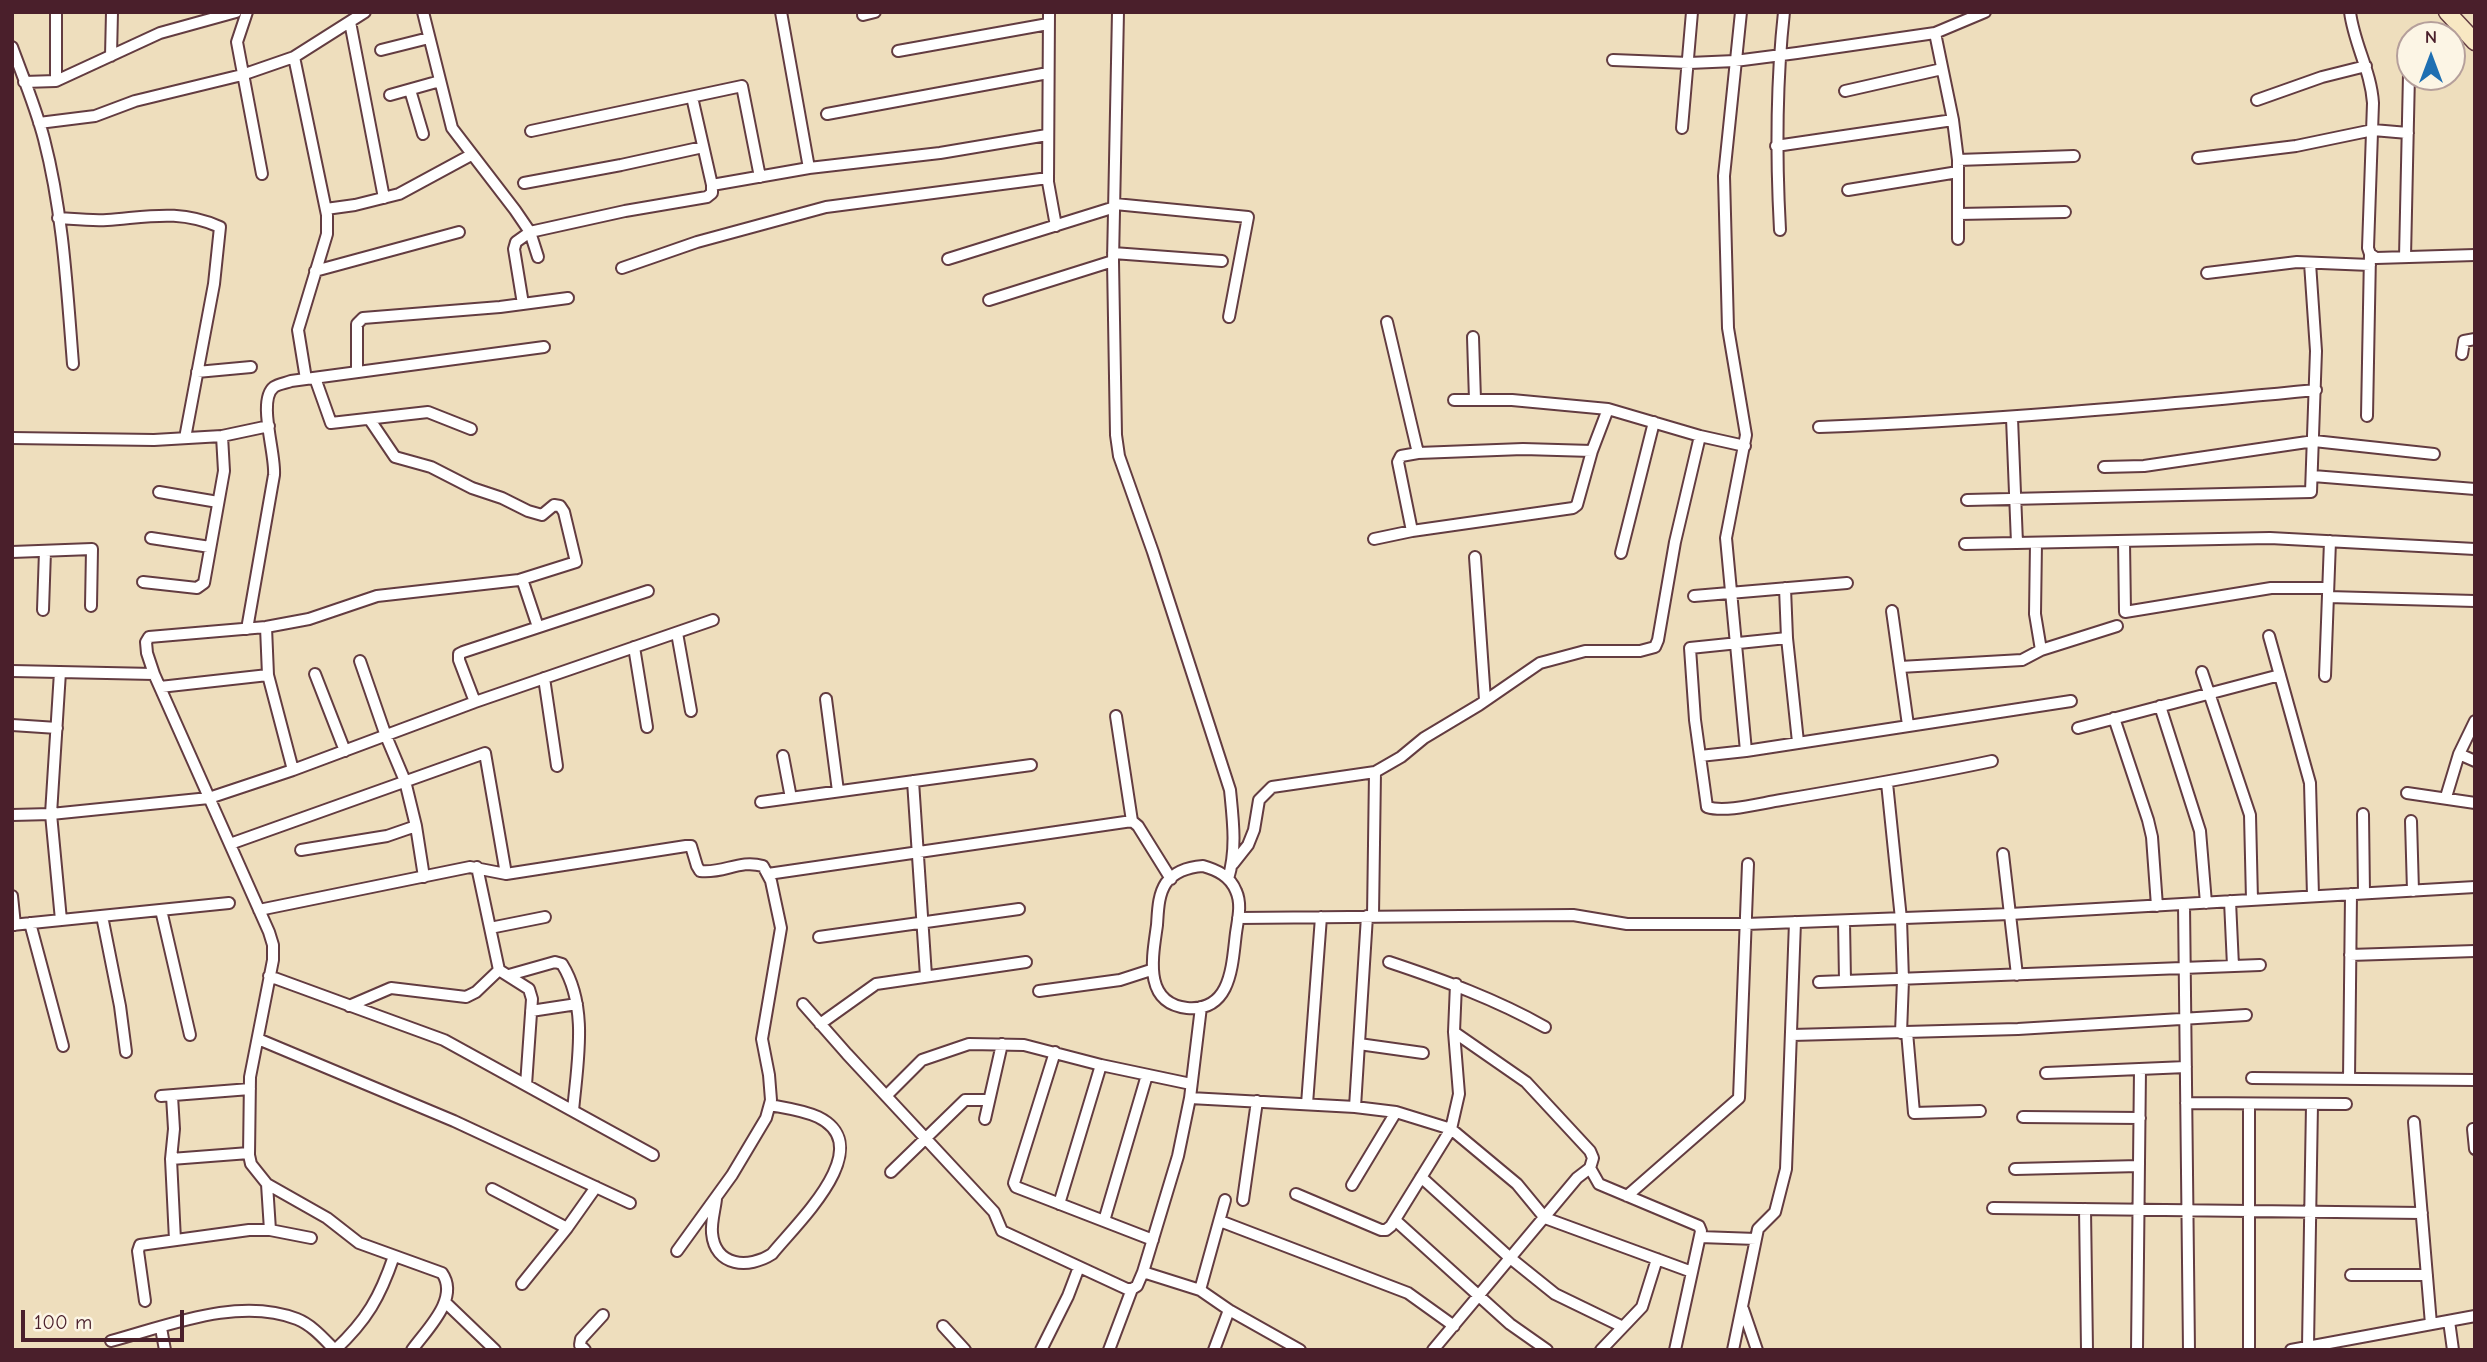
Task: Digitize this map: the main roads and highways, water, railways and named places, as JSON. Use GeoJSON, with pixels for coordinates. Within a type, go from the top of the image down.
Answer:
{"type":"FeatureCollection","features":[{"type":"Feature","properties":{"kind":"main road"},"geometry":{"type":"LineString","coordinates":[[2447,12],[2475,42]]}}]}
